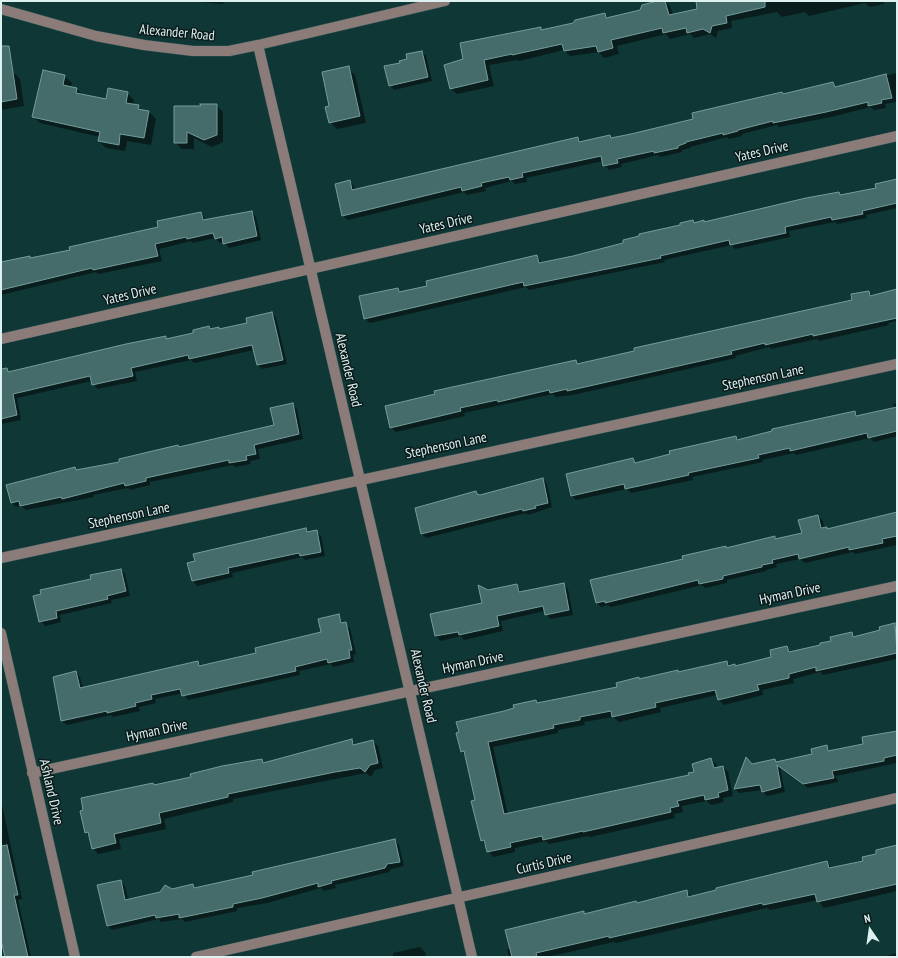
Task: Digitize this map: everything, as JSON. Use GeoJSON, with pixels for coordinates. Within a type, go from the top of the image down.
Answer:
{"type":"FeatureCollection","features":[{"type":"Feature","properties":{"kind":"street"},"geometry":{"type":"LineString","coordinates":[[258,45],[445,1]]}},
{"type":"Feature","properties":{"kind":"street","name":"Alexander Road"},"geometry":{"type":"LineString","coordinates":[[1,9],[96,36],[144,45],[193,51],[229,50],[258,45],[472,957]]}},
{"type":"Feature","properties":{"kind":"street","name":"Yates Drive"},"geometry":{"type":"LineString","coordinates":[[1,339],[897,136]]}},
{"type":"Feature","properties":{"kind":"street","name":"Stephenson Lane"},"geometry":{"type":"LineString","coordinates":[[1,558],[360,479],[897,364]]}},
{"type":"Feature","properties":{"kind":"street","name":"Hyman Drive"},"geometry":{"type":"LineString","coordinates":[[32,773],[897,586]]}},
{"type":"Feature","properties":{"kind":"street","name":"Ashland Drive"},"geometry":{"type":"LineString","coordinates":[[1,632],[75,957]]}},
{"type":"Feature","properties":{"kind":"street","name":"Curtis Drive"},"geometry":{"type":"LineString","coordinates":[[196,957],[897,798]]}},
{"type":"Feature","properties":{"kind":"building"},"geometry":{"type":"Polygon","coordinates":[[[657,1],[665,1],[669,15],[697,9],[696,1],[765,1],[765,7],[726,16],[727,23],[712,26],[710,33],[703,29],[687,33],[686,28],[663,33],[662,28],[611,40],[613,48],[598,52],[596,46],[564,51],[562,44],[484,60],[488,80],[450,89],[444,65],[463,59],[460,43],[541,27],[541,30],[573,23],[575,20],[605,13],[606,18],[640,10],[642,5],[657,1]]]}},
{"type":"Feature","properties":{"kind":"building"},"geometry":{"type":"Polygon","coordinates":[[[1,46],[9,46],[17,99],[1,102],[1,46]]]}},
{"type":"Feature","properties":{"kind":"building"},"geometry":{"type":"Polygon","coordinates":[[[422,51],[428,77],[389,86],[384,66],[400,63],[399,61],[407,59],[406,54],[422,51]]]}},
{"type":"Feature","properties":{"kind":"building"},"geometry":{"type":"Polygon","coordinates":[[[349,66],[360,116],[329,123],[325,107],[329,106],[322,72],[349,66]]]}},
{"type":"Feature","properties":{"kind":"building"},"geometry":{"type":"Polygon","coordinates":[[[43,70],[65,75],[63,85],[77,88],[76,93],[106,99],[108,88],[128,92],[126,103],[139,105],[138,109],[149,111],[144,138],[120,134],[119,145],[98,141],[100,132],[32,117],[43,70]]]}},
{"type":"Feature","properties":{"kind":"building"},"geometry":{"type":"Polygon","coordinates":[[[886,74],[892,98],[881,100],[882,103],[868,106],[868,102],[773,123],[773,121],[723,135],[723,133],[686,142],[678,146],[678,148],[654,153],[654,151],[617,159],[618,163],[603,166],[601,156],[522,173],[523,177],[510,180],[509,177],[481,183],[482,186],[462,191],[461,187],[342,216],[335,184],[350,180],[352,190],[578,137],[579,142],[610,135],[611,138],[631,134],[693,119],[692,113],[782,92],[783,94],[833,82],[835,87],[886,74]]]}},
{"type":"Feature","properties":{"kind":"building"},"geometry":{"type":"Polygon","coordinates":[[[200,104],[217,104],[217,135],[204,140],[187,132],[187,143],[174,143],[174,106],[201,106],[200,104]]]}},
{"type":"Feature","properties":{"kind":"building"},"geometry":{"type":"Polygon","coordinates":[[[897,179],[897,203],[862,211],[863,214],[832,220],[831,217],[785,227],[786,233],[730,245],[729,240],[660,256],[661,258],[524,286],[523,282],[364,319],[359,296],[398,288],[399,292],[427,286],[426,281],[537,255],[539,263],[573,256],[623,243],[623,240],[639,236],[639,234],[680,225],[680,223],[693,220],[694,223],[704,220],[704,222],[806,198],[839,192],[840,195],[876,188],[875,184],[897,179]]]}},
{"type":"Feature","properties":{"kind":"building"},"geometry":{"type":"Polygon","coordinates":[[[252,211],[257,236],[223,244],[222,237],[215,239],[213,233],[187,239],[186,237],[155,244],[158,256],[93,270],[92,268],[1,290],[1,262],[70,250],[69,247],[158,227],[157,221],[201,212],[203,220],[252,211]]]}},
{"type":"Feature","properties":{"kind":"building"},"geometry":{"type":"Polygon","coordinates":[[[897,289],[897,318],[813,336],[813,334],[765,345],[765,343],[731,351],[732,354],[567,391],[567,389],[550,393],[549,390],[498,402],[497,400],[460,408],[461,411],[390,428],[385,406],[435,394],[434,391],[576,360],[577,364],[634,351],[634,348],[852,300],[851,294],[869,291],[870,296],[897,289]]]}},
{"type":"Feature","properties":{"kind":"building"},"geometry":{"type":"Polygon","coordinates":[[[272,312],[283,360],[257,365],[252,345],[189,359],[188,355],[131,368],[133,376],[92,385],[90,376],[13,394],[17,415],[1,419],[1,369],[7,368],[8,372],[126,344],[166,336],[166,339],[193,333],[193,330],[209,326],[210,329],[219,327],[219,329],[247,323],[246,318],[272,312]]]}},
{"type":"Feature","properties":{"kind":"building"},"geometry":{"type":"Polygon","coordinates":[[[293,403],[299,434],[254,445],[256,454],[246,456],[247,460],[229,463],[229,460],[146,478],[146,481],[125,486],[124,483],[62,499],[61,497],[20,506],[19,501],[11,503],[6,485],[75,467],[76,470],[119,462],[119,459],[274,425],[270,408],[293,403]]]}},
{"type":"Feature","properties":{"kind":"building"},"geometry":{"type":"Polygon","coordinates":[[[897,407],[897,431],[868,438],[867,433],[790,451],[790,448],[758,455],[759,458],[688,473],[689,475],[625,489],[624,484],[571,496],[566,474],[633,458],[635,463],[670,454],[669,451],[736,436],[737,440],[772,431],[772,429],[855,411],[856,416],[897,407]]]}},
{"type":"Feature","properties":{"kind":"building"},"geometry":{"type":"Polygon","coordinates":[[[543,478],[548,503],[535,506],[536,508],[523,511],[522,509],[421,534],[415,508],[476,491],[477,494],[480,495],[543,478]]]}},
{"type":"Feature","properties":{"kind":"building"},"geometry":{"type":"Polygon","coordinates":[[[897,512],[897,536],[882,539],[883,543],[849,550],[849,547],[799,559],[798,554],[772,560],[773,563],[762,565],[762,567],[723,576],[723,579],[699,584],[698,580],[605,603],[605,601],[596,603],[590,580],[683,559],[682,556],[726,546],[726,548],[775,536],[775,539],[802,533],[798,520],[818,515],[821,528],[827,527],[827,529],[897,512]]]}},
{"type":"Feature","properties":{"kind":"building"},"geometry":{"type":"Polygon","coordinates":[[[306,528],[307,532],[317,530],[321,552],[300,556],[299,553],[228,568],[229,573],[192,581],[187,563],[195,561],[193,554],[306,528]]]}},
{"type":"Feature","properties":{"kind":"building"},"geometry":{"type":"Polygon","coordinates":[[[121,569],[126,591],[107,596],[108,599],[56,611],[57,618],[39,622],[33,596],[41,594],[40,590],[91,579],[90,575],[121,569]]]}},
{"type":"Feature","properties":{"kind":"building"},"geometry":{"type":"Polygon","coordinates":[[[564,583],[569,610],[545,615],[543,606],[497,616],[499,626],[459,635],[458,632],[435,636],[430,614],[482,603],[478,585],[488,590],[517,584],[519,592],[564,583]]]}},
{"type":"Feature","properties":{"kind":"building"},"geometry":{"type":"Polygon","coordinates":[[[339,614],[341,623],[346,622],[352,650],[349,650],[350,658],[328,663],[327,659],[295,667],[296,671],[182,696],[180,689],[151,695],[152,699],[135,703],[136,706],[61,721],[53,677],[76,671],[80,688],[198,661],[199,666],[256,653],[255,648],[321,632],[318,619],[339,614]]]}},
{"type":"Feature","properties":{"kind":"building"},"geometry":{"type":"Polygon","coordinates":[[[895,623],[897,653],[816,671],[816,667],[789,674],[789,678],[757,685],[759,690],[718,700],[715,690],[655,703],[656,707],[612,717],[611,711],[580,717],[580,720],[553,725],[554,728],[488,742],[504,814],[689,775],[688,773],[694,772],[692,764],[711,758],[714,768],[723,766],[728,790],[718,793],[719,797],[705,800],[704,795],[677,801],[679,806],[670,808],[671,812],[543,840],[542,836],[510,843],[511,847],[487,852],[484,840],[481,841],[471,801],[475,800],[464,751],[461,752],[456,733],[459,732],[456,722],[504,711],[514,708],[513,705],[536,700],[537,703],[617,687],[616,683],[639,677],[639,679],[678,670],[678,672],[727,661],[728,666],[735,664],[735,666],[771,657],[770,650],[787,646],[789,652],[831,641],[830,637],[852,632],[853,637],[880,630],[879,627],[895,623]]]}},
{"type":"Feature","properties":{"kind":"building"},"geometry":{"type":"Polygon","coordinates":[[[897,731],[897,755],[884,758],[884,761],[832,771],[834,778],[803,784],[777,765],[781,787],[762,792],[760,785],[734,789],[746,757],[752,764],[775,759],[776,762],[812,754],[811,749],[827,745],[828,751],[863,744],[862,737],[897,731]]]}},
{"type":"Feature","properties":{"kind":"building"},"geometry":{"type":"Polygon","coordinates":[[[352,739],[353,745],[373,740],[378,763],[370,765],[365,772],[360,768],[335,772],[228,794],[228,797],[159,813],[161,823],[114,834],[116,843],[92,849],[88,832],[85,833],[80,811],[83,810],[81,798],[153,783],[154,785],[191,777],[190,774],[222,766],[262,759],[263,763],[352,739]]]}},
{"type":"Feature","properties":{"kind":"building"},"geometry":{"type":"Polygon","coordinates":[[[395,839],[400,862],[387,864],[385,868],[331,881],[332,883],[318,887],[318,883],[233,904],[233,907],[179,918],[179,914],[156,918],[155,915],[107,926],[97,885],[121,880],[125,900],[160,892],[165,885],[172,889],[193,884],[194,888],[253,875],[252,872],[395,839]]]}},
{"type":"Feature","properties":{"kind":"building"},"geometry":{"type":"Polygon","coordinates":[[[7,845],[18,895],[14,895],[28,957],[5,957],[1,940],[1,846],[7,845]]]}},
{"type":"Feature","properties":{"kind":"building"},"geometry":{"type":"Polygon","coordinates":[[[897,845],[897,884],[817,902],[815,894],[763,905],[762,903],[536,953],[537,957],[512,957],[505,930],[584,911],[584,914],[636,901],[637,903],[687,890],[688,897],[716,890],[716,888],[827,861],[829,868],[863,861],[862,857],[876,854],[876,850],[897,845]]]}}]}
